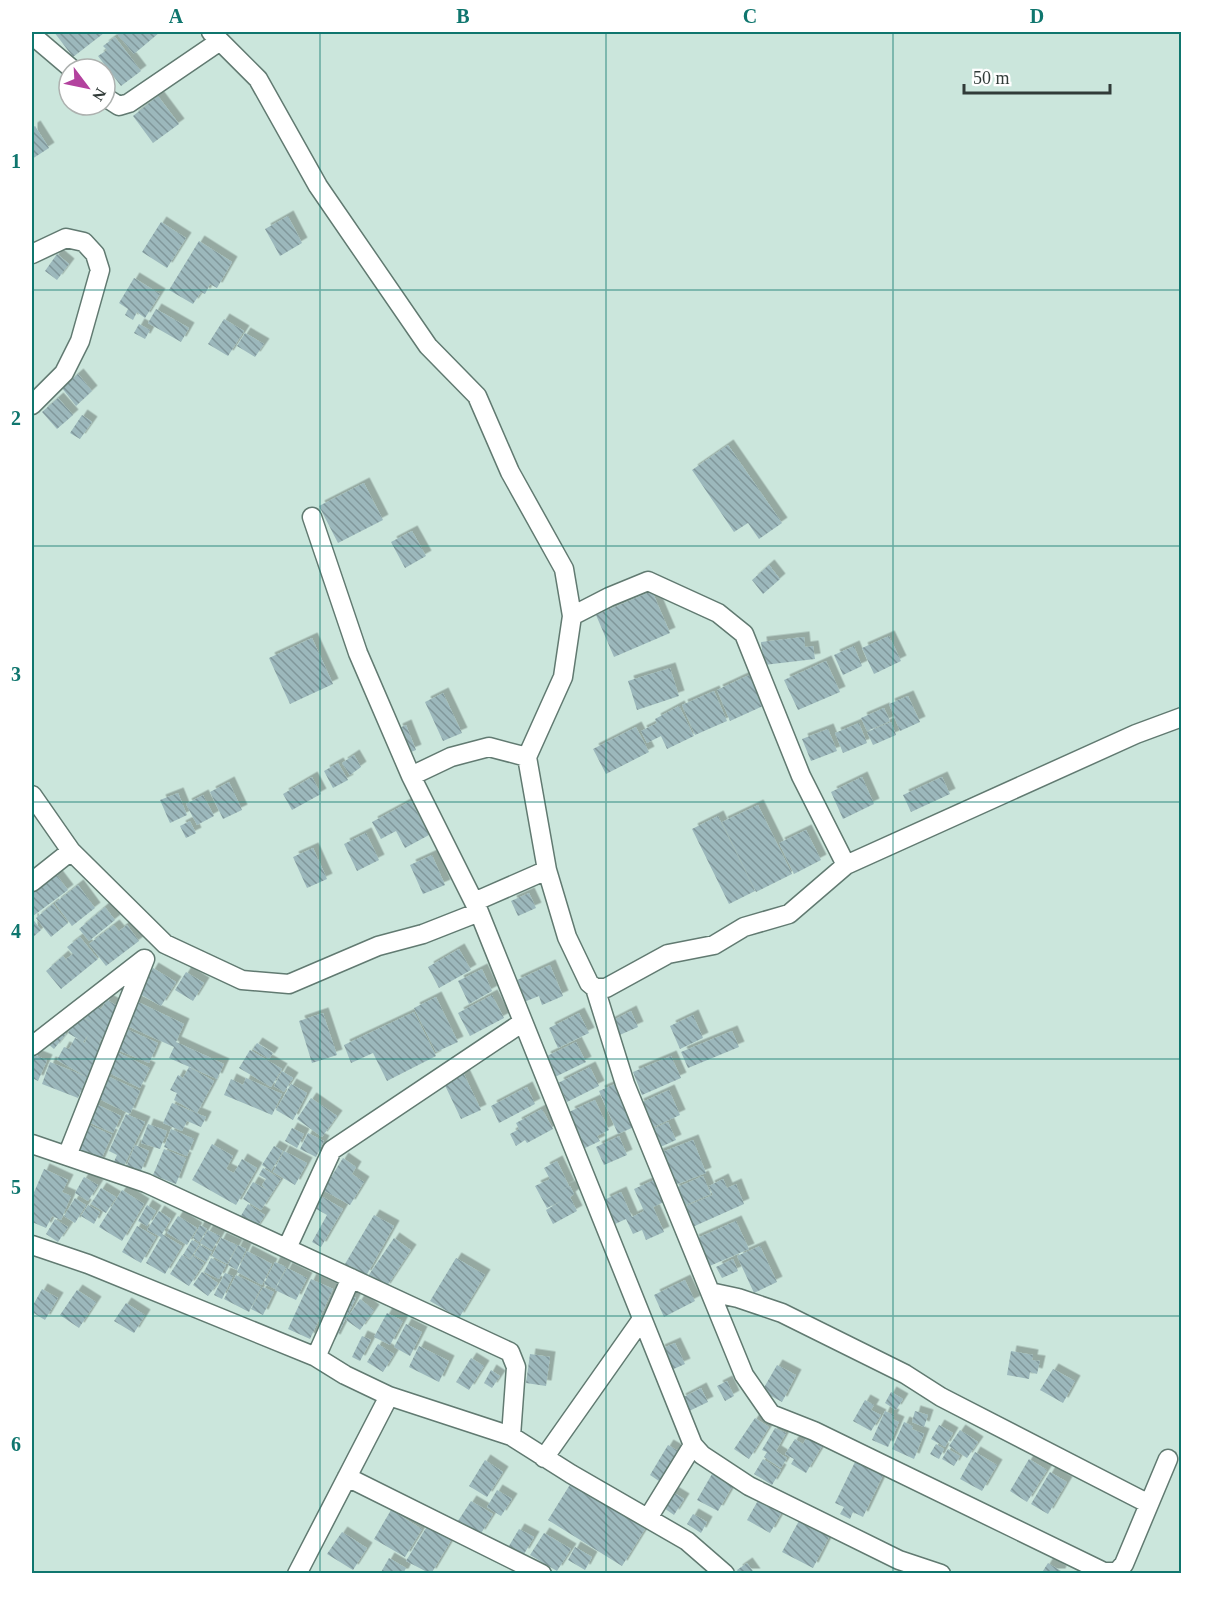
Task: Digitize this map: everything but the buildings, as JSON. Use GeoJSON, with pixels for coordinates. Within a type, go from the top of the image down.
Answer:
{"type":"FeatureCollection","features":[{"type":"Feature","properties":{"kind":"street"},"geometry":{"type":"LineString","coordinates":[[32,35],[58,57]]}},
{"type":"Feature","properties":{"kind":"street"},"geometry":{"type":"LineString","coordinates":[[117,105],[129,104],[215,36],[258,79],[318,186],[428,346],[477,396],[510,472],[564,569],[572,616],[564,677],[527,757],[547,870],[567,937],[589,983],[595,988],[625,1084],[744,1375],[771,1414],[814,1431],[1104,1572],[1117,1572],[1124,1564],[1168,1459]]}},
{"type":"Feature","properties":{"kind":"street"},"geometry":{"type":"LineString","coordinates":[[32,254],[66,238],[84,242],[95,254],[100,270],[80,341],[64,373],[32,405]]}},
{"type":"Feature","properties":{"kind":"street"},"geometry":{"type":"LineString","coordinates":[[312,517],[358,653],[411,776],[477,907],[693,1445],[702,1455],[749,1486],[893,1567],[941,1574]]}},
{"type":"Feature","properties":{"kind":"street"},"geometry":{"type":"LineString","coordinates":[[572,616],[648,581],[718,613],[744,634],[801,776],[846,865]]}},
{"type":"Feature","properties":{"kind":"street"},"geometry":{"type":"LineString","coordinates":[[595,988],[606,988],[668,954],[714,945],[744,927],[789,914],[846,865],[1136,734],[1182,717]]}},
{"type":"Feature","properties":{"kind":"street"},"geometry":{"type":"LineString","coordinates":[[411,776],[451,757],[489,747],[527,757]]}},
{"type":"Feature","properties":{"kind":"street"},"geometry":{"type":"LineString","coordinates":[[32,795],[71,851],[165,944],[242,980],[289,984],[378,946],[423,934],[547,870]]}},
{"type":"Feature","properties":{"kind":"street"},"geometry":{"type":"LineString","coordinates":[[32,882],[71,851]]}},
{"type":"Feature","properties":{"kind":"street"},"geometry":{"type":"LineString","coordinates":[[32,1046],[165,944]]}},
{"type":"Feature","properties":{"kind":"street"},"geometry":{"type":"LineString","coordinates":[[67,1156],[145,959]]}},
{"type":"Feature","properties":{"kind":"street"},"geometry":{"type":"LineString","coordinates":[[287,1248],[332,1150],[523,1022]]}},
{"type":"Feature","properties":{"kind":"street"},"geometry":{"type":"LineString","coordinates":[[32,1144],[146,1183],[510,1352],[516,1367],[511,1436]]}},
{"type":"Feature","properties":{"kind":"street"},"geometry":{"type":"LineString","coordinates":[[32,1245],[88,1264],[316,1358],[389,1396],[511,1436],[544,1458],[687,1541],[725,1574]]}},
{"type":"Feature","properties":{"kind":"street"},"geometry":{"type":"LineString","coordinates":[[316,1358],[351,1278]]}},
{"type":"Feature","properties":{"kind":"street"},"geometry":{"type":"LineString","coordinates":[[710,1292],[738,1298],[782,1313],[905,1374],[940,1397],[1149,1504]]}},
{"type":"Feature","properties":{"kind":"street"},"geometry":{"type":"LineString","coordinates":[[544,1458],[642,1319]]}},
{"type":"Feature","properties":{"kind":"street"},"geometry":{"type":"LineString","coordinates":[[297,1574],[389,1396]]}},
{"type":"Feature","properties":{"kind":"street"},"geometry":{"type":"LineString","coordinates":[[648,1518],[693,1445]]}},
{"type":"Feature","properties":{"kind":"street"},"geometry":{"type":"LineString","coordinates":[[347,1477],[542,1574]]}}]}
